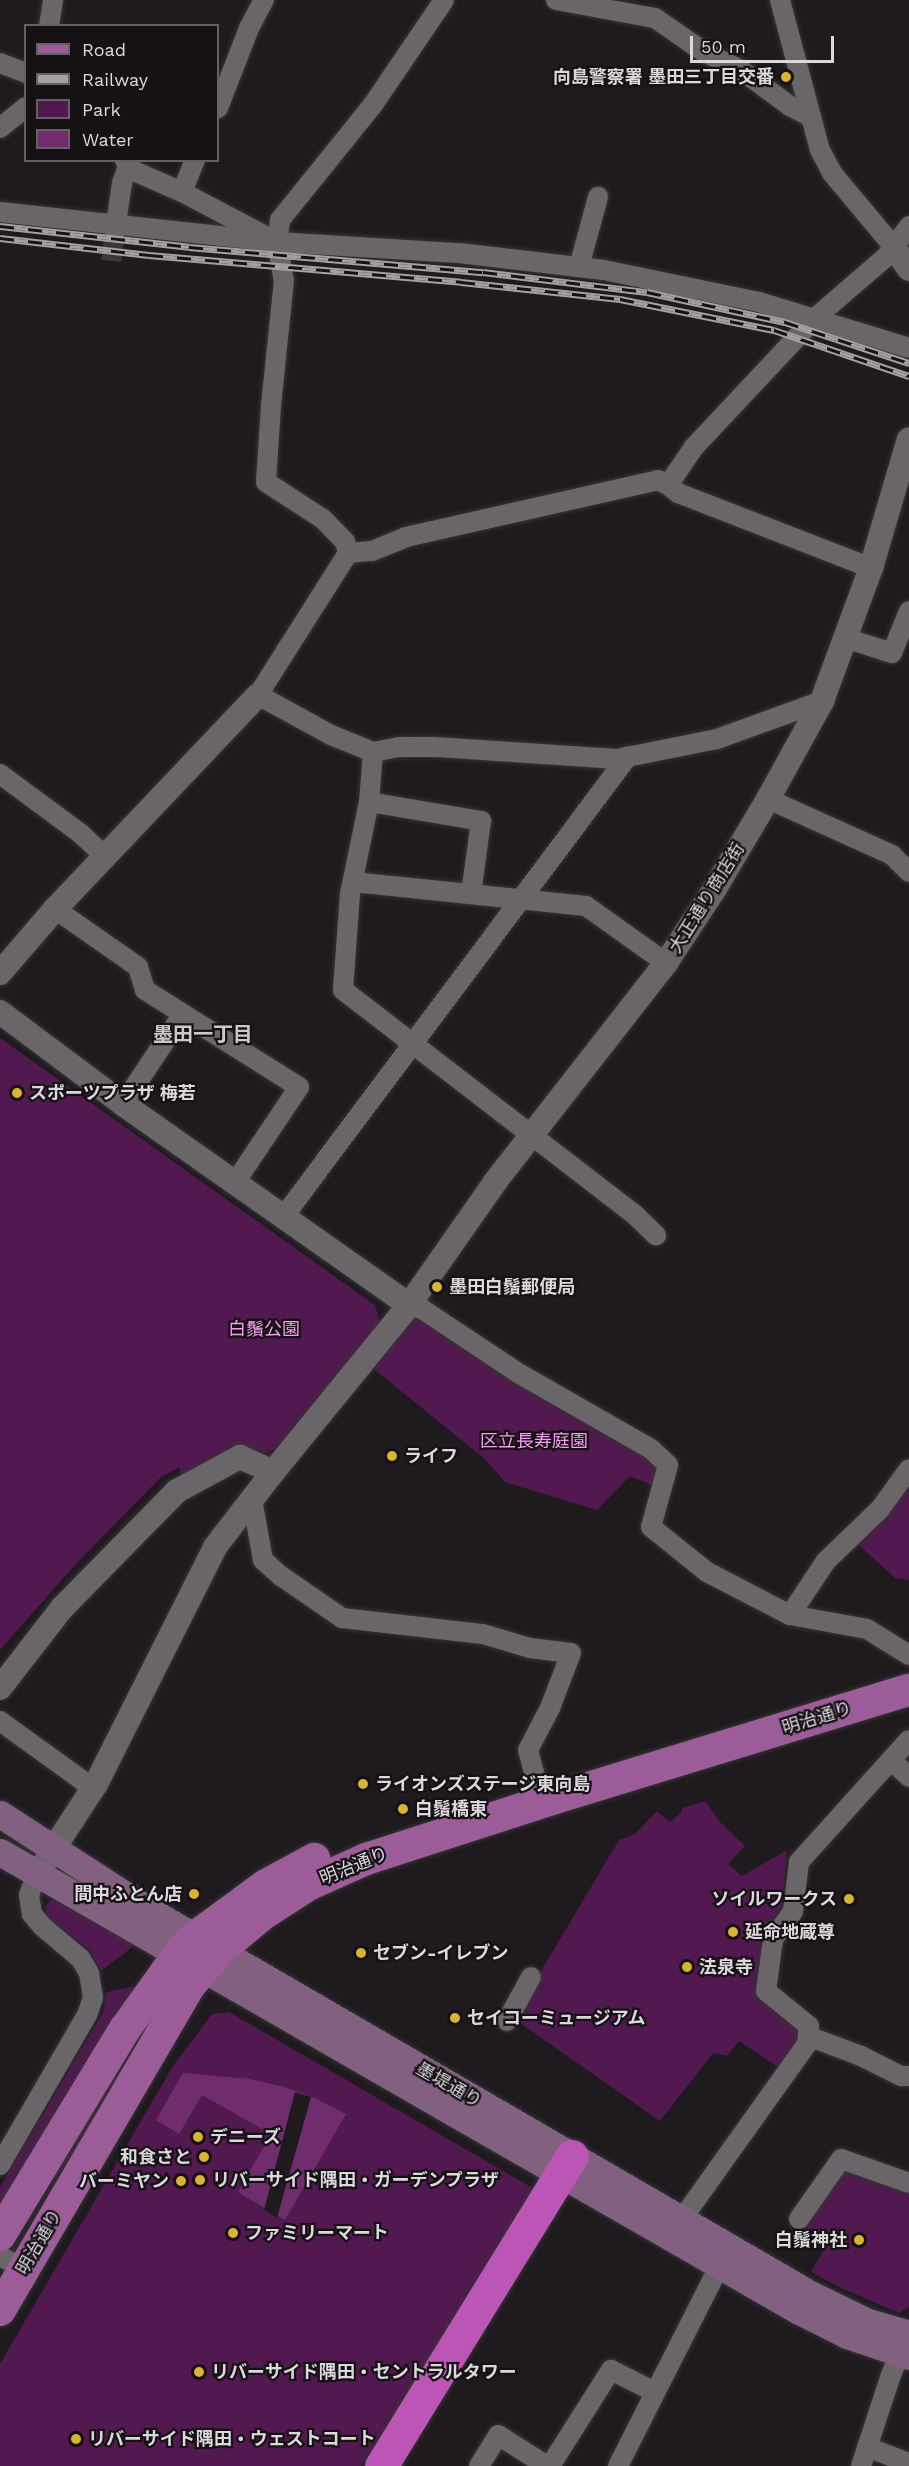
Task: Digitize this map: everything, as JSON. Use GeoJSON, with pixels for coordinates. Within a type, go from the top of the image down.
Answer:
{"type":"FeatureCollection","features":[{"type":"Feature","properties":{"kind":"highway"},"geometry":{"type":"LineString","coordinates":[[381,2466],[566,2166]]}},
{"type":"Feature","properties":{"kind":"main road","name":"明治通り"},"geometry":{"type":"LineString","coordinates":[[0,2235],[112,2049],[199,1953],[266,1885],[330,1851],[385,1830],[909,1668]]}},
{"type":"Feature","properties":{"kind":"main road","name":"明治通り"},"geometry":{"type":"LineString","coordinates":[[0,2310],[12,2263],[179,2001],[199,1953],[309,1885],[366,1859],[555,1798],[909,1690]]}},
{"type":"Feature","properties":{"kind":"main road","name":"墨堤通り"},"geometry":{"type":"LineString","coordinates":[[0,1814],[199,1953]]}},
{"type":"Feature","properties":{"kind":"main road","name":"墨堤通り"},"geometry":{"type":"LineString","coordinates":[[0,1852],[37,1874],[199,1953],[566,2166],[720,2265],[800,2311],[847,2335],[907,2342]]}},
{"type":"Feature","properties":{"kind":"main road","name":"墨堤通り"},"geometry":{"type":"LineString","coordinates":[[566,2166],[682,2219],[810,2294],[907,2342]]}},
{"type":"Feature","properties":{"kind":"street"},"geometry":{"type":"LineString","coordinates":[[48,24],[53,0]]}},
{"type":"Feature","properties":{"kind":"street"},"geometry":{"type":"LineString","coordinates":[[219,105],[249,28],[264,0]]}},
{"type":"Feature","properties":{"kind":"street"},"geometry":{"type":"LineString","coordinates":[[0,973],[55,909],[258,695],[348,553],[345,542],[322,519],[266,482],[284,280],[277,242],[280,220],[372,106],[444,0]]}},
{"type":"Feature","properties":{"kind":"street"},"geometry":{"type":"LineString","coordinates":[[556,0],[655,18],[704,52],[741,70],[790,106],[810,116]]}},
{"type":"Feature","properties":{"kind":"street"},"geometry":{"type":"LineString","coordinates":[[780,0],[820,150],[832,173],[904,261]]}},
{"type":"Feature","properties":{"kind":"street"},"geometry":{"type":"LineString","coordinates":[[0,63],[24,72]]}},
{"type":"Feature","properties":{"kind":"street"},"geometry":{"type":"LineString","coordinates":[[0,128],[24,109]]}},
{"type":"Feature","properties":{"kind":"street"},"geometry":{"type":"LineString","coordinates":[[127,162],[134,171],[182,192],[277,242]]}},
{"type":"Feature","properties":{"kind":"street"},"geometry":{"type":"LineString","coordinates":[[116,228],[127,162]]}},
{"type":"Feature","properties":{"kind":"street"},"geometry":{"type":"LineString","coordinates":[[182,192],[194,162]]}},
{"type":"Feature","properties":{"kind":"street"},"geometry":{"type":"LineString","coordinates":[[579,267],[598,197]]}},
{"type":"Feature","properties":{"kind":"street"},"geometry":{"type":"LineString","coordinates":[[0,212],[116,228],[277,242],[459,253],[579,267],[710,290],[815,318],[909,348]]}},
{"type":"Feature","properties":{"kind":"street"},"geometry":{"type":"LineString","coordinates":[[904,261],[909,226]]}},
{"type":"Feature","properties":{"kind":"street"},"geometry":{"type":"LineString","coordinates":[[669,485],[694,447],[815,318],[885,256],[904,261]]}},
{"type":"Feature","properties":{"kind":"street","name":"大正通り商店街"},"geometry":{"type":"LineString","coordinates":[[37,1874],[51,1849],[93,1788],[215,1547],[409,1305],[531,1134],[666,963],[714,891],[822,701],[871,568],[909,439]]}},
{"type":"Feature","properties":{"kind":"street"},"geometry":{"type":"LineString","coordinates":[[348,553],[372,551],[406,537],[658,480],[669,485],[678,493],[871,568]]}},
{"type":"Feature","properties":{"kind":"street"},"geometry":{"type":"LineString","coordinates":[[845,638],[892,653],[909,611]]}},
{"type":"Feature","properties":{"kind":"street"},"geometry":{"type":"LineString","coordinates":[[258,695],[331,735],[373,752],[399,747],[434,747],[617,759],[717,738],[822,701]]}},
{"type":"Feature","properties":{"kind":"street"},"geometry":{"type":"LineString","coordinates":[[373,752],[369,802],[352,882],[343,990],[636,1216],[656,1235]]}},
{"type":"Feature","properties":{"kind":"street"},"geometry":{"type":"LineString","coordinates":[[284,1216],[628,756]]}},
{"type":"Feature","properties":{"kind":"street"},"geometry":{"type":"LineString","coordinates":[[0,774],[81,834],[105,856]]}},
{"type":"Feature","properties":{"kind":"street"},"geometry":{"type":"LineString","coordinates":[[768,799],[892,855],[909,872]]}},
{"type":"Feature","properties":{"kind":"street"},"geometry":{"type":"LineString","coordinates":[[369,802],[482,821],[471,894]]}},
{"type":"Feature","properties":{"kind":"street"},"geometry":{"type":"LineString","coordinates":[[352,882],[586,906],[666,963]]}},
{"type":"Feature","properties":{"kind":"street"},"geometry":{"type":"LineString","coordinates":[[55,909],[138,967],[145,990],[299,1087],[236,1181]]}},
{"type":"Feature","properties":{"kind":"street"},"geometry":{"type":"LineString","coordinates":[[0,1012],[123,1104],[236,1181],[409,1305],[422,1309],[520,1374],[651,1449],[668,1465],[651,1527],[707,1572],[790,1615],[867,1629],[909,1655]]}},
{"type":"Feature","properties":{"kind":"street"},"geometry":{"type":"LineString","coordinates":[[123,1104],[183,1014]]}},
{"type":"Feature","properties":{"kind":"street"},"geometry":{"type":"LineString","coordinates":[[0,1688],[62,1608],[177,1491],[240,1457],[273,1472]]}},
{"type":"Feature","properties":{"kind":"street"},"geometry":{"type":"LineString","coordinates":[[790,1615],[826,1561],[880,1509],[909,1469]]}},
{"type":"Feature","properties":{"kind":"street"},"geometry":{"type":"LineString","coordinates":[[252,1499],[263,1560],[281,1576],[342,1618],[483,1634],[530,1648],[571,1653],[550,1708],[528,1750],[537,1783]]}},
{"type":"Feature","properties":{"kind":"street"},"geometry":{"type":"LineString","coordinates":[[0,1721],[93,1788]]}},
{"type":"Feature","properties":{"kind":"street"},"geometry":{"type":"LineString","coordinates":[[682,2219],[807,2044],[809,2026],[766,1991],[773,1939],[793,1911],[799,1862],[909,1740]]}},
{"type":"Feature","properties":{"kind":"street"},"geometry":{"type":"LineString","coordinates":[[891,1760],[909,1777]]}},
{"type":"Feature","properties":{"kind":"street"},"geometry":{"type":"LineString","coordinates":[[0,2165],[87,2014],[93,1998],[89,1973],[81,1959],[42,1926],[32,1914],[29,1895],[37,1874]]}},
{"type":"Feature","properties":{"kind":"street"},"geometry":{"type":"LineString","coordinates":[[507,2021],[531,1977]]}},
{"type":"Feature","properties":{"kind":"street"},"geometry":{"type":"LineString","coordinates":[[808,2036],[861,2056],[901,2076],[909,2076]]}},
{"type":"Feature","properties":{"kind":"street"},"geometry":{"type":"LineString","coordinates":[[799,2219],[841,2159],[909,2183]]}},
{"type":"Feature","properties":{"kind":"street"},"geometry":{"type":"LineString","coordinates":[[618,2466],[720,2265]]}},
{"type":"Feature","properties":{"kind":"street"},"geometry":{"type":"LineString","coordinates":[[907,2342],[864,2457],[909,2463]]}},
{"type":"Feature","properties":{"kind":"street"},"geometry":{"type":"LineString","coordinates":[[479,2466],[498,2435],[548,2466],[611,2370],[655,2392]]}},
{"type":"Feature","properties":{"kind":"green space","name":"白鬚公園"},"geometry":{"type":"Polygon","coordinates":[[[0,1038],[375,1305],[380,1322],[275,1449],[267,1453],[247,1448],[180,1478],[180,1467],[161,1477],[74,1566],[0,1650],[0,1038]]]}},
{"type":"Feature","properties":{"kind":"green space","name":"区立長寿庭園"},"geometry":{"type":"Polygon","coordinates":[[[414,1316],[654,1457],[659,1469],[654,1486],[630,1476],[597,1510],[505,1482],[486,1460],[374,1369],[414,1316]]]}},
{"type":"Feature","properties":{"kind":"green space"},"geometry":{"type":"Polygon","coordinates":[[[909,1481],[909,1580],[895,1578],[852,1539],[909,1481]]]}},
{"type":"Feature","properties":{"kind":"green space"},"geometry":{"type":"Polygon","coordinates":[[[705,1801],[720,1822],[745,1846],[728,1864],[742,1876],[787,1850],[782,1906],[761,1939],[762,1961],[757,1995],[797,2028],[800,2045],[781,2069],[739,2041],[727,2056],[713,2053],[660,2121],[513,2018],[619,1840],[635,1834],[657,1811],[670,1822],[682,1812],[682,1808],[705,1801]]]}},
{"type":"Feature","properties":{"kind":"green space"},"geometry":{"type":"Polygon","coordinates":[[[54,1898],[135,1945],[101,1971],[90,1950],[47,1917],[45,1906],[54,1898]]]}},
{"type":"Feature","properties":{"kind":"green space"},"geometry":{"type":"Polygon","coordinates":[[[135,1986],[0,2209],[0,2187],[103,2013],[107,1992],[135,1986]]]}},
{"type":"Feature","properties":{"kind":"green space"},"geometry":{"type":"Polygon","coordinates":[[[162,2002],[107,2106],[56,2177],[54,2176],[162,2002]]]}},
{"type":"Feature","properties":{"kind":"green space"},"geometry":{"type":"Polygon","coordinates":[[[229,2012],[536,2190],[361,2466],[0,2466],[0,2364],[173,2066],[212,2014],[229,2012]]]}},
{"type":"Feature","properties":{"kind":"green space","name":"白鬚神社"},"geometry":{"type":"Polygon","coordinates":[[[846,2167],[909,2188],[909,2307],[899,2313],[841,2288],[811,2272],[824,2249],[794,2231],[839,2170],[846,2167]]]}},
{"type":"Feature","properties":{"kind":"water"},"geometry":{"type":"Polygon","coordinates":[[[183,2073],[250,2079],[284,2087],[315,2098],[346,2114],[285,2220],[238,2192],[271,2134],[202,2095],[179,2134],[156,2120],[183,2073]]]}},
{"type":"Feature","properties":{"kind":"pier"},"geometry":{"type":"Polygon","coordinates":[[[295,2092],[311,2097],[277,2218],[264,2210],[295,2092]]]}},
{"type":"Feature","properties":{"kind":"tunnel"},"geometry":{"type":"LineString","coordinates":[[111,261],[115,231]]}},
{"type":"Feature","properties":{"kind":"railway"},"geometry":{"type":"LineString","coordinates":[[0,226],[189,247],[483,272],[647,292],[785,322],[909,363]]}},
{"type":"Feature","properties":{"kind":"railway"},"geometry":{"type":"LineString","coordinates":[[0,238],[149,255],[461,282],[620,299],[774,330],[909,376]]}},
{"type":"Feature","properties":{"kind":"place","name":"向島警察署 墨田三丁目交番"},"geometry":{"type":"Point","coordinates":[786,77]}},
{"type":"Feature","properties":{"kind":"place","name":"スポーツプラザ 梅若"},"geometry":{"type":"Point","coordinates":[17,1093]}},
{"type":"Feature","properties":{"kind":"place","name":"墨田白鬚郵便局"},"geometry":{"type":"Point","coordinates":[437,1287]}},
{"type":"Feature","properties":{"kind":"place","name":"ライフ"},"geometry":{"type":"Point","coordinates":[392,1456]}},
{"type":"Feature","properties":{"kind":"place","name":"ライオンズステージ東向島"},"geometry":{"type":"Point","coordinates":[363,1784]}},
{"type":"Feature","properties":{"kind":"place","name":"白鬚橋東"},"geometry":{"type":"Point","coordinates":[403,1809]}},
{"type":"Feature","properties":{"kind":"place","name":"間中ふとん店"},"geometry":{"type":"Point","coordinates":[194,1894]}},
{"type":"Feature","properties":{"kind":"place","name":"ソイルワークス"},"geometry":{"type":"Point","coordinates":[849,1899]}},
{"type":"Feature","properties":{"kind":"place","name":"延命地蔵尊"},"geometry":{"type":"Point","coordinates":[733,1932]}},
{"type":"Feature","properties":{"kind":"place","name":"セブン-イレブン"},"geometry":{"type":"Point","coordinates":[361,1953]}},
{"type":"Feature","properties":{"kind":"place","name":"法泉寺"},"geometry":{"type":"Point","coordinates":[687,1967]}},
{"type":"Feature","properties":{"kind":"place","name":"セイコーミュージアム"},"geometry":{"type":"Point","coordinates":[455,2018]}},
{"type":"Feature","properties":{"kind":"place","name":"デニーズ"},"geometry":{"type":"Point","coordinates":[198,2137]}},
{"type":"Feature","properties":{"kind":"place","name":"和食さと"},"geometry":{"type":"Point","coordinates":[204,2157]}},
{"type":"Feature","properties":{"kind":"place","name":"リバーサイド隅田・ガーデンプラザ"},"geometry":{"type":"Point","coordinates":[200,2180]}},
{"type":"Feature","properties":{"kind":"place","name":"バーミヤン"},"geometry":{"type":"Point","coordinates":[181,2181]}},
{"type":"Feature","properties":{"kind":"place","name":"ファミリーマート"},"geometry":{"type":"Point","coordinates":[233,2233]}},
{"type":"Feature","properties":{"kind":"place","name":"白鬚神社"},"geometry":{"type":"Point","coordinates":[859,2240]}},
{"type":"Feature","properties":{"kind":"place","name":"リバーサイド隅田・セントラルタワー"},"geometry":{"type":"Point","coordinates":[199,2372]}},
{"type":"Feature","properties":{"kind":"place","name":"リバーサイド隅田・ウェストコート"},"geometry":{"type":"Point","coordinates":[76,2439]}},
{"type":"Feature","properties":{"kind":"district","name":"墨田一丁目"},"geometry":{"type":"Point","coordinates":[203,1034]}}]}
